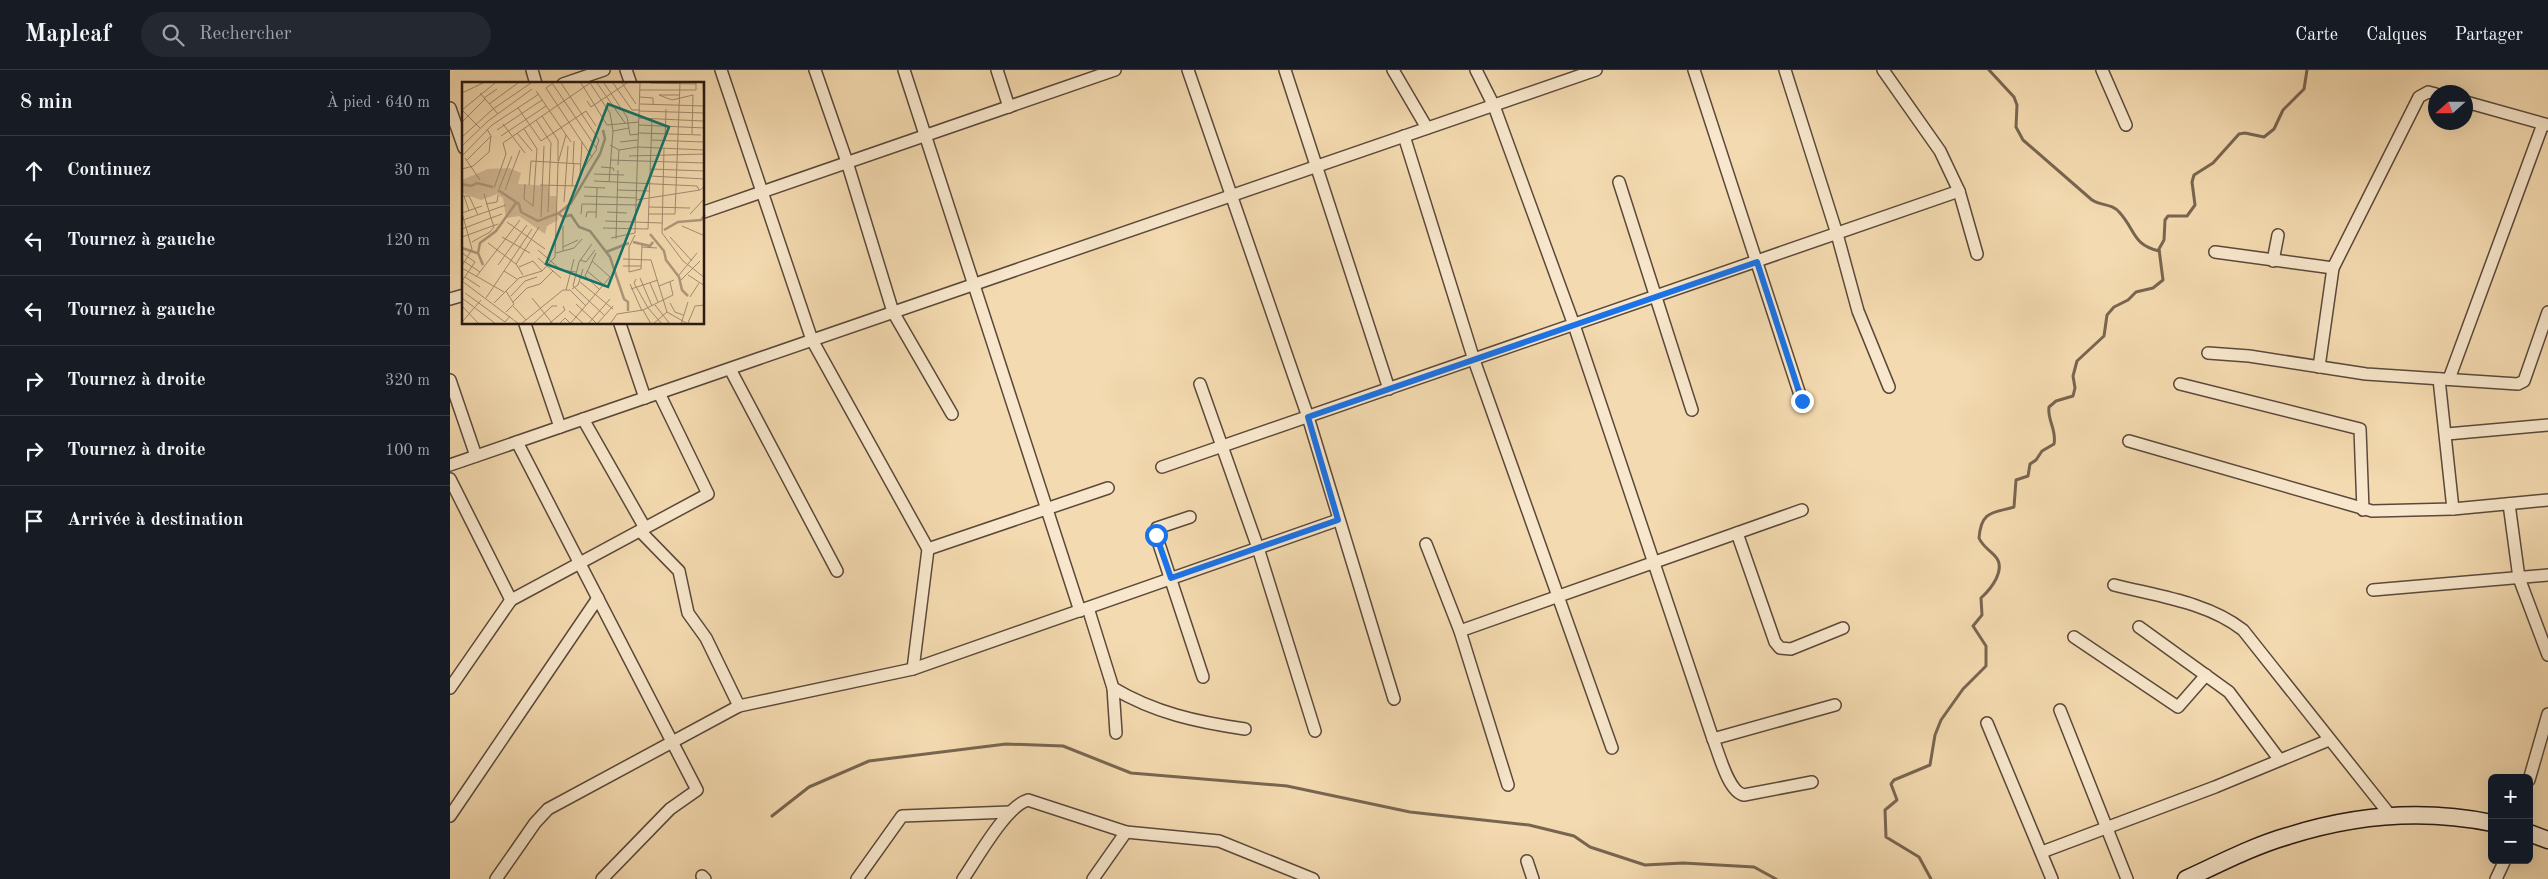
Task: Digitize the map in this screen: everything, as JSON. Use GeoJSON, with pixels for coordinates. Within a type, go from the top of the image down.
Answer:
{"type":"FeatureCollection","features":[{"type":"Feature","properties":{"kind":"street"},"geometry":{"type":"LineString","coordinates":[[569,82],[604,70]]}},
{"type":"Feature","properties":{"kind":"street"},"geometry":{"type":"LineString","coordinates":[[626,70],[630,82]]}},
{"type":"Feature","properties":{"kind":"street"},"geometry":{"type":"LineString","coordinates":[[721,70],[812,340],[928,549],[913,669]]}},
{"type":"Feature","properties":{"kind":"street"},"geometry":{"type":"LineString","coordinates":[[815,70],[847,162],[893,312],[952,414]]}},
{"type":"Feature","properties":{"kind":"street"},"geometry":{"type":"LineString","coordinates":[[904,70],[927,135],[1048,508],[1113,688],[1116,733]]}},
{"type":"Feature","properties":{"kind":"street"},"geometry":{"type":"LineString","coordinates":[[997,70],[1009,106]]}},
{"type":"Feature","properties":{"kind":"street"},"geometry":{"type":"LineString","coordinates":[[705,212],[1009,106],[1091,74],[1115,70]]}},
{"type":"Feature","properties":{"kind":"street"},"geometry":{"type":"LineString","coordinates":[[1188,70],[1308,417],[1394,699]]}},
{"type":"Feature","properties":{"kind":"street"},"geometry":{"type":"LineString","coordinates":[[1285,70],[1389,389]]}},
{"type":"Feature","properties":{"kind":"street"},"geometry":{"type":"LineString","coordinates":[[1393,70],[1427,128]]}},
{"type":"Feature","properties":{"kind":"street"},"geometry":{"type":"LineString","coordinates":[[1476,70],[1494,106],[1574,325],[1713,739],[1731,785],[1738,794],[1744,795],[1812,782]]}},
{"type":"Feature","properties":{"kind":"street"},"geometry":{"type":"LineString","coordinates":[[450,465],[1596,70]]}},
{"type":"Feature","properties":{"kind":"street"},"geometry":{"type":"LineString","coordinates":[[1694,70],[1802,401]]}},
{"type":"Feature","properties":{"kind":"street"},"geometry":{"type":"LineString","coordinates":[[1785,70],[1837,234],[1865,334],[1889,387]]}},
{"type":"Feature","properties":{"kind":"street"},"geometry":{"type":"LineString","coordinates":[[1883,70],[1940,151],[1959,192],[1977,254]]}},
{"type":"Feature","properties":{"kind":"street"},"geometry":{"type":"LineString","coordinates":[[2102,70],[2126,125]]}},
{"type":"Feature","properties":{"kind":"street"},"geometry":{"type":"LineString","coordinates":[[2319,367],[2333,268],[2419,97],[2428,92]]}},
{"type":"Feature","properties":{"kind":"street"},"geometry":{"type":"LineString","coordinates":[[2453,509],[2446,434],[2444,379],[2546,125],[2473,104]]}},
{"type":"Feature","properties":{"kind":"street"},"geometry":{"type":"LineString","coordinates":[[450,108],[456,120],[462,141]]}},
{"type":"Feature","properties":{"kind":"street"},"geometry":{"type":"LineString","coordinates":[[1404,136],[1474,360],[1612,748]]}},
{"type":"Feature","properties":{"kind":"street"},"geometry":{"type":"LineString","coordinates":[[1619,182],[1692,410]]}},
{"type":"Feature","properties":{"kind":"street"},"geometry":{"type":"LineString","coordinates":[[1162,468],[1959,192]]}},
{"type":"Feature","properties":{"kind":"street"},"geometry":{"type":"LineString","coordinates":[[2273,260],[2278,235]]}},
{"type":"Feature","properties":{"kind":"street"},"geometry":{"type":"LineString","coordinates":[[2215,252],[2333,268]]}},
{"type":"Feature","properties":{"kind":"street"},"geometry":{"type":"LineString","coordinates":[[2208,353],[2248,356],[2366,374],[2518,384],[2524,381],[2548,312]]}},
{"type":"Feature","properties":{"kind":"street"},"geometry":{"type":"LineString","coordinates":[[525,325],[560,427]]}},
{"type":"Feature","properties":{"kind":"street"},"geometry":{"type":"LineString","coordinates":[[620,325],[645,398]]}},
{"type":"Feature","properties":{"kind":"street"},"geometry":{"type":"LineString","coordinates":[[730,369],[837,572]]}},
{"type":"Feature","properties":{"kind":"street"},"geometry":{"type":"LineString","coordinates":[[450,380],[476,456]]}},
{"type":"Feature","properties":{"kind":"street"},"geometry":{"type":"LineString","coordinates":[[1200,384],[1258,548],[1315,732]]}},
{"type":"Feature","properties":{"kind":"street"},"geometry":{"type":"LineString","coordinates":[[2180,384],[2360,429],[2363,510]]}},
{"type":"Feature","properties":{"kind":"street"},"geometry":{"type":"LineString","coordinates":[[450,688],[511,600],[708,494],[659,393]]}},
{"type":"Feature","properties":{"kind":"street"},"geometry":{"type":"LineString","coordinates":[[583,419],[642,529],[679,571],[688,614],[706,638],[739,706]]}},
{"type":"Feature","properties":{"kind":"street"},"geometry":{"type":"LineString","coordinates":[[2446,434],[2548,425]]}},
{"type":"Feature","properties":{"kind":"street"},"geometry":{"type":"LineString","coordinates":[[2129,441],[2363,510],[2381,512],[2453,509],[2548,500]]}},
{"type":"Feature","properties":{"kind":"street"},"geometry":{"type":"LineString","coordinates":[[517,442],[697,790],[670,809],[602,879]]}},
{"type":"Feature","properties":{"kind":"street"},"geometry":{"type":"LineString","coordinates":[[450,479],[511,600]]}},
{"type":"Feature","properties":{"kind":"street"},"geometry":{"type":"LineString","coordinates":[[928,549],[1108,488]]}},
{"type":"Feature","properties":{"kind":"street"},"geometry":{"type":"LineString","coordinates":[[2509,504],[2519,578],[2548,655]]}},
{"type":"Feature","properties":{"kind":"street"},"geometry":{"type":"LineString","coordinates":[[1460,631],[1802,510]]}},
{"type":"Feature","properties":{"kind":"street"},"geometry":{"type":"LineString","coordinates":[[1190,518],[1157,528],[1156,535],[1204,677]]}},
{"type":"Feature","properties":{"kind":"street"},"geometry":{"type":"LineString","coordinates":[[496,879],[535,823],[548,809],[739,706],[913,669],[1338,520]]}},
{"type":"Feature","properties":{"kind":"street"},"geometry":{"type":"LineString","coordinates":[[1737,533],[1775,642],[1780,648],[1791,648],[1843,628]]}},
{"type":"Feature","properties":{"kind":"street"},"geometry":{"type":"LineString","coordinates":[[1426,544],[1460,631],[1508,785]]}},
{"type":"Feature","properties":{"kind":"street"},"geometry":{"type":"LineString","coordinates":[[2373,590],[2548,575]]}},
{"type":"Feature","properties":{"kind":"street"},"geometry":{"type":"LineString","coordinates":[[2114,585],[2193,605],[2231,621],[2243,630],[2390,815]]}},
{"type":"Feature","properties":{"kind":"street"},"geometry":{"type":"LineString","coordinates":[[450,816],[598,598]]}},
{"type":"Feature","properties":{"kind":"street"},"geometry":{"type":"LineString","coordinates":[[2139,626],[2229,692],[2278,760]]}},
{"type":"Feature","properties":{"kind":"street"},"geometry":{"type":"LineString","coordinates":[[2074,636],[2178,707],[2206,675]]}},
{"type":"Feature","properties":{"kind":"street"},"geometry":{"type":"LineString","coordinates":[[1113,688],[1128,697],[1183,719],[1245,729]]}},
{"type":"Feature","properties":{"kind":"street"},"geometry":{"type":"LineString","coordinates":[[1713,739],[1834,705]]}},
{"type":"Feature","properties":{"kind":"street"},"geometry":{"type":"LineString","coordinates":[[2060,710],[2127,879]]}},
{"type":"Feature","properties":{"kind":"street"},"geometry":{"type":"LineString","coordinates":[[2531,774],[2548,714]]}},
{"type":"Feature","properties":{"kind":"street"},"geometry":{"type":"LineString","coordinates":[[1987,723],[2052,879]]}},
{"type":"Feature","properties":{"kind":"street"},"geometry":{"type":"LineString","coordinates":[[2042,852],[2106,826],[2215,787],[2329,740]]}},
{"type":"Feature","properties":{"kind":"street"},"geometry":{"type":"LineString","coordinates":[[963,879],[1010,812],[1020,802],[1028,800],[1126,832],[1218,841],[1313,879]]}},
{"type":"Feature","properties":{"kind":"street"},"geometry":{"type":"LineString","coordinates":[[857,879],[902,816],[1010,812]]}},
{"type":"Feature","properties":{"kind":"street"},"geometry":{"type":"LineString","coordinates":[[2186,879],[2287,836],[2390,815],[2456,818],[2488,822]]}},
{"type":"Feature","properties":{"kind":"street"},"geometry":{"type":"LineString","coordinates":[[1093,879],[1126,832]]}},
{"type":"Feature","properties":{"kind":"street"},"geometry":{"type":"LineString","coordinates":[[2533,834],[2548,840]]}},
{"type":"Feature","properties":{"kind":"street"},"geometry":{"type":"LineString","coordinates":[[1527,862],[1533,879]]}},
{"type":"Feature","properties":{"kind":"street"},"geometry":{"type":"LineString","coordinates":[[2496,879],[2503,864]]}},
{"type":"Feature","properties":{"kind":"waterway"},"geometry":{"type":"LineString","coordinates":[[1989,70],[2014,97],[2017,105],[2016,127],[2023,140],[2092,200],[2117,210],[2139,241],[2159,251]]}},
{"type":"Feature","properties":{"kind":"waterway"},"geometry":{"type":"LineString","coordinates":[[1931,879],[1919,857],[1886,837],[1885,810],[1897,800],[1891,784],[1894,780],[1930,765],[1935,735],[1941,720],[1963,689],[1986,666],[1986,646],[1973,626],[1982,615],[1981,598],[1993,584],[1999,567],[1995,556],[1984,546],[1979,538],[1982,522],[1990,514],[2014,507],[2016,480],[2028,476],[2030,464],[2036,460],[2042,451],[2054,444],[2055,439],[2049,416],[2049,407],[2056,401],[2073,396],[2075,388],[2073,376],[2077,361],[2104,336],[2107,315],[2114,307],[2128,300],[2136,292],[2153,288],[2163,280],[2159,249],[2164,240],[2165,220],[2168,216],[2187,216],[2195,205],[2192,182],[2194,175],[2213,163],[2239,134],[2245,133],[2264,137],[2274,129],[2283,110],[2304,89],[2307,70]]}},
{"type":"Feature","properties":{"kind":"waterway"},"geometry":{"type":"LineString","coordinates":[[772,816],[809,787],[869,761],[1006,744],[1063,746],[1131,773],[1287,786],[1410,812],[1529,825],[1574,836],[1590,847],[1645,865],[1683,863],[1754,867],[1776,879]]}},
{"type":"Feature","properties":{"kind":"route"},"geometry":{"type":"LineString","coordinates":[[1156,535],[1171,578],[1338,520],[1308,417],[1757,262],[1802,401]]}}]}
